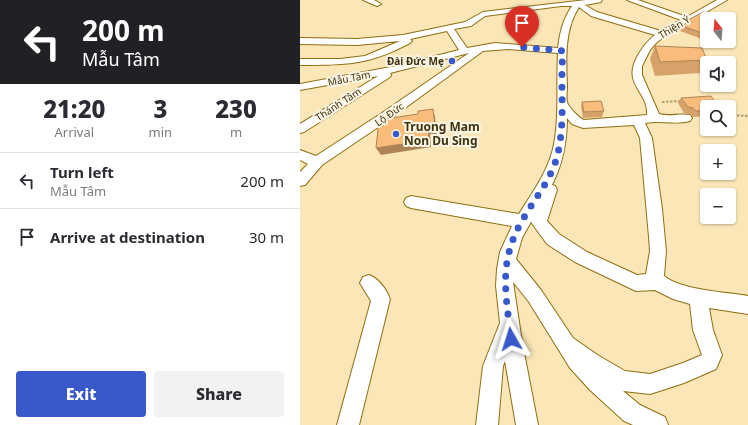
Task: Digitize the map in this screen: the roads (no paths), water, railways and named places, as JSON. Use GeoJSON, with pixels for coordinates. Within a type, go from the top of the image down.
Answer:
{"type":"FeatureCollection","features":[{"type":"Feature","properties":{"kind":"street"},"geometry":{"type":"LineString","coordinates":[[367,0],[377,4]]}},
{"type":"Feature","properties":{"kind":"street"},"geometry":{"type":"LineString","coordinates":[[300,41],[357,42],[391,39],[468,24],[483,14],[489,12],[598,0]]}},
{"type":"Feature","properties":{"kind":"street"},"geometry":{"type":"LineString","coordinates":[[631,0],[686,19]]}},
{"type":"Feature","properties":{"kind":"street","name":"Thiện Ý"},"geometry":{"type":"LineString","coordinates":[[654,116],[654,111],[637,76],[637,67],[652,40],[686,19],[723,0]]}},
{"type":"Feature","properties":{"kind":"street"},"geometry":{"type":"LineString","coordinates":[[578,3],[583,8],[594,14],[662,34]]}},
{"type":"Feature","properties":{"kind":"street"},"geometry":{"type":"LineString","coordinates":[[527,425],[509,323],[505,277],[511,245],[522,221],[547,183],[559,149],[563,51],[568,16],[578,3]]}},
{"type":"Feature","properties":{"kind":"street"},"geometry":{"type":"LineString","coordinates":[[449,28],[465,51]]}},
{"type":"Feature","properties":{"kind":"street"},"geometry":{"type":"LineString","coordinates":[[300,62],[343,62],[366,59],[421,34]]}},
{"type":"Feature","properties":{"kind":"street","name":"Mẫu Tâm"},"geometry":{"type":"LineString","coordinates":[[300,88],[397,69],[465,51],[508,46],[563,51]]}},
{"type":"Feature","properties":{"kind":"street","name":"Lộ Đức"},"geometry":{"type":"LineString","coordinates":[[300,182],[317,162],[386,116],[481,49]]}},
{"type":"Feature","properties":{"kind":"street","name":"Thánh Tâm"},"geometry":{"type":"LineString","coordinates":[[300,129],[360,90],[397,69]]}},
{"type":"Feature","properties":{"kind":"street"},"geometry":{"type":"LineString","coordinates":[[562,103],[576,121],[583,124],[649,120],[654,116],[662,119],[686,118]]}},
{"type":"Feature","properties":{"kind":"street"},"geometry":{"type":"LineString","coordinates":[[638,121],[646,138],[658,252],[655,276],[657,282]]}},
{"type":"Feature","properties":{"kind":"street"},"geometry":{"type":"LineString","coordinates":[[300,155],[317,162]]}},
{"type":"Feature","properties":{"kind":"street"},"geometry":{"type":"LineString","coordinates":[[547,183],[550,190],[539,222],[554,239],[581,257],[636,283],[657,282],[665,287],[698,297],[748,305]]}},
{"type":"Feature","properties":{"kind":"street"},"geometry":{"type":"LineString","coordinates":[[411,202],[522,221]]}},
{"type":"Feature","properties":{"kind":"street"},"geometry":{"type":"LineString","coordinates":[[507,261],[535,296],[577,361],[598,383],[632,413],[657,425]]}},
{"type":"Feature","properties":{"kind":"street"},"geometry":{"type":"LineString","coordinates":[[348,425],[381,300],[369,284]]}},
{"type":"Feature","properties":{"kind":"street"},"geometry":{"type":"LineString","coordinates":[[564,342],[592,363],[623,381],[650,384],[684,373],[709,362],[712,355],[703,330],[698,297]]}},
{"type":"Feature","properties":{"kind":"street"},"geometry":{"type":"LineString","coordinates":[[487,425],[493,366],[509,323]]}},
{"type":"Feature","properties":{"kind":"place","name":"Đài Đức Mẹ"},"geometry":{"type":"Point","coordinates":[452,61]}},
{"type":"Feature","properties":{"kind":"place","name":"Truong Mam Non Du Sing"},"geometry":{"type":"Point","coordinates":[396,134]}}]}
